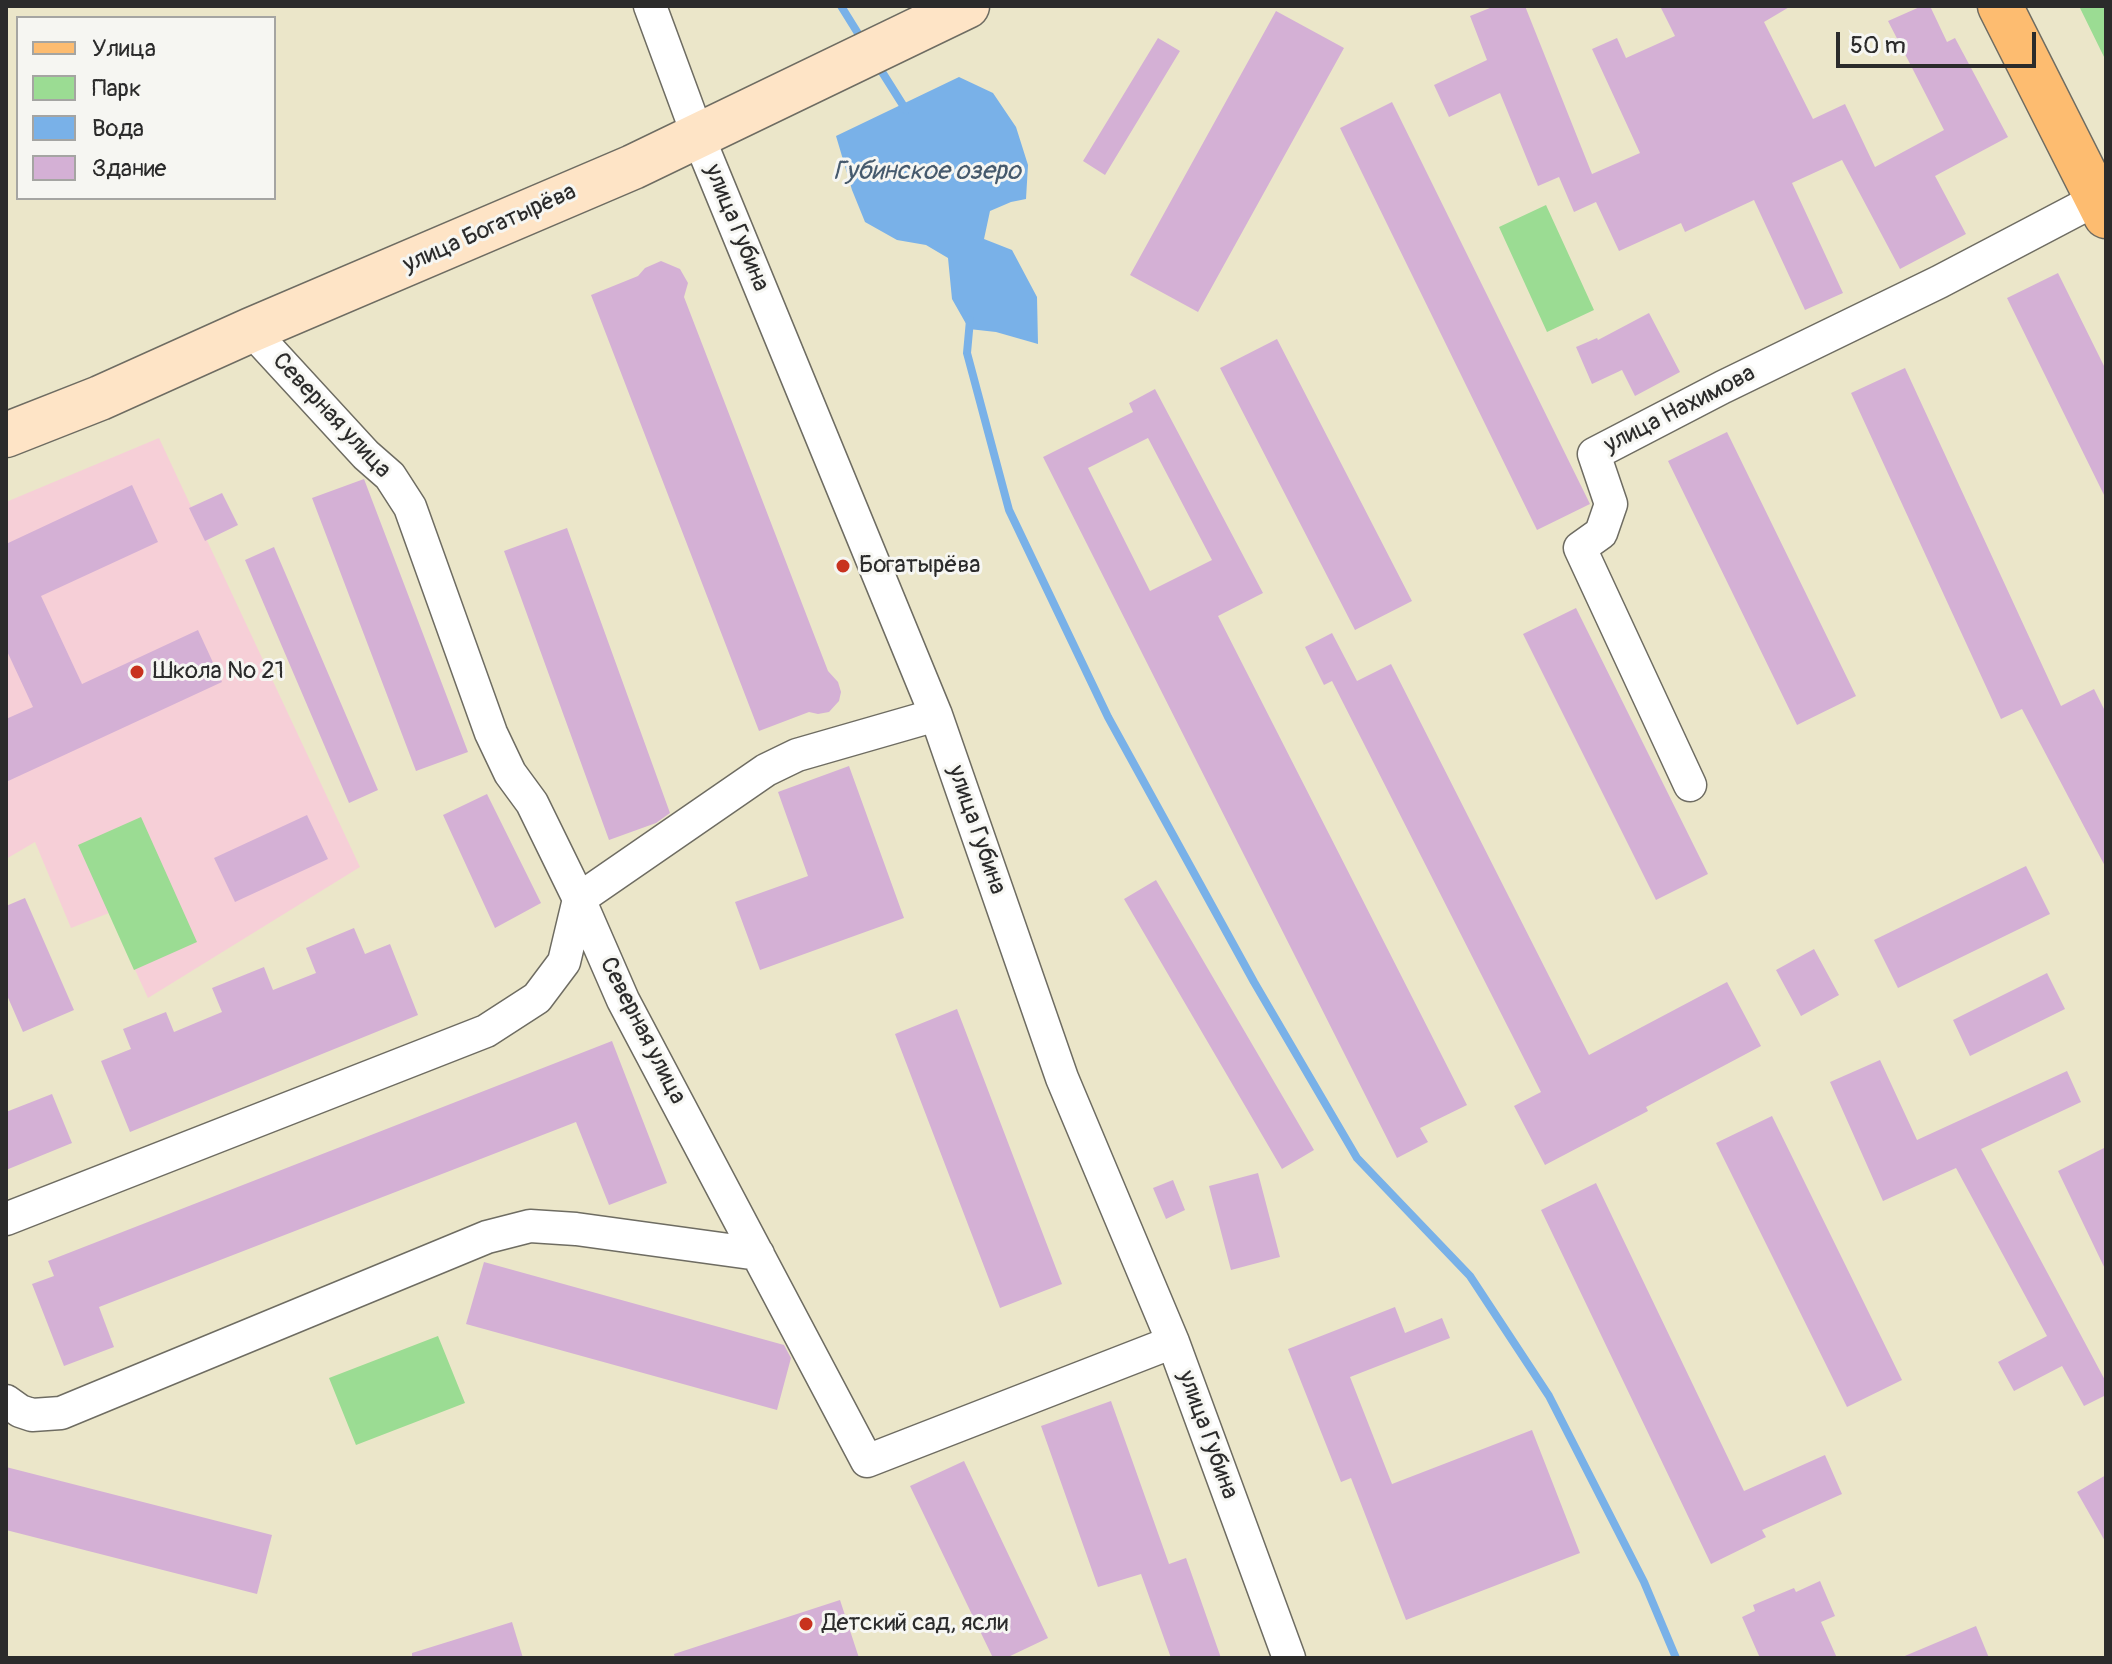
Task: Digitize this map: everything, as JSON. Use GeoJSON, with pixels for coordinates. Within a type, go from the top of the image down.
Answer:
{"type":"FeatureCollection","features":[{"type":"Feature","properties":{"kind":"main road"},"geometry":{"type":"LineString","coordinates":[[2000,6],[2102,208]]}},
{"type":"Feature","properties":{"kind":"main road","name":"улица Богатырёва"},"geometry":{"type":"LineString","coordinates":[[6,435],[100,398],[633,167],[959,10]]}},
{"type":"Feature","properties":{"kind":"street","name":"улица Губина"},"geometry":{"type":"LineString","coordinates":[[650,6],[698,136],[936,715],[1062,1078],[1173,1342],[1289,1658]]}},
{"type":"Feature","properties":{"kind":"street","name":"улица Нахимова"},"geometry":{"type":"LineString","coordinates":[[1690,785],[1580,548],[1601,533],[1611,504],[1594,454],[1723,387],[1939,282],[2102,208]]}},
{"type":"Feature","properties":{"kind":"street","name":"Северная улица"},"geometry":{"type":"LineString","coordinates":[[251,330],[366,455],[390,476],[410,507],[491,733],[510,773],[532,803],[579,899],[623,1000],[867,1461],[1173,1342]]}},
{"type":"Feature","properties":{"kind":"street"},"geometry":{"type":"LineString","coordinates":[[6,1219],[486,1031],[537,998],[564,962],[579,899],[766,770],[797,755],[936,715]]}},
{"type":"Feature","properties":{"kind":"street"},"geometry":{"type":"LineString","coordinates":[[6,1401],[32,1415],[61,1413],[487,1237],[530,1226],[576,1229],[758,1254]]}},
{"type":"Feature","properties":{"kind":"shaded area","name":"Школа № 21"},"geometry":{"type":"Polygon","coordinates":[[[159,438],[360,867],[148,998],[109,913],[71,928],[35,842],[6,859],[6,502],[159,438]]]}},
{"type":"Feature","properties":{"kind":"green space"},"geometry":{"type":"Polygon","coordinates":[[[2079,6],[2106,6],[2106,61],[2079,6]]]}},
{"type":"Feature","properties":{"kind":"green space"},"geometry":{"type":"Polygon","coordinates":[[[1546,205],[1594,310],[1547,332],[1499,227],[1546,205]]]}},
{"type":"Feature","properties":{"kind":"green space"},"geometry":{"type":"Polygon","coordinates":[[[141,817],[197,942],[134,970],[78,845],[141,817]]]}},
{"type":"Feature","properties":{"kind":"green space"},"geometry":{"type":"Polygon","coordinates":[[[438,1336],[465,1403],[356,1445],[329,1378],[438,1336]]]}},
{"type":"Feature","properties":{"kind":"water","name":"Губинское озеро"},"geometry":{"type":"Polygon","coordinates":[[[959,77],[993,93],[1016,127],[1028,165],[1026,199],[990,211],[984,239],[1012,250],[1037,297],[1038,344],[996,332],[969,329],[952,299],[948,258],[926,245],[897,240],[865,222],[836,136],[959,77]]]}},
{"type":"Feature","properties":{"kind":"building"},"geometry":{"type":"Polygon","coordinates":[[[1495,6],[1525,6],[1592,174],[1640,153],[1592,49],[1617,38],[1626,58],[1675,36],[1660,6],[1791,6],[1764,22],[1813,119],[1845,104],[1875,167],[1944,130],[1888,21],[1922,6],[1930,6],[1947,42],[1955,38],[2008,137],[1935,176],[1966,234],[1900,269],[1842,160],[1792,183],[1843,293],[1805,310],[1754,200],[1685,232],[1681,223],[1619,251],[1596,202],[1574,212],[1559,177],[1538,186],[1500,93],[1449,117],[1434,85],[1487,60],[1470,16],[1495,6]]]}},
{"type":"Feature","properties":{"kind":"building"},"geometry":{"type":"Polygon","coordinates":[[[1276,11],[1344,48],[1198,312],[1130,275],[1276,11]]]}},
{"type":"Feature","properties":{"kind":"building"},"geometry":{"type":"Polygon","coordinates":[[[1158,38],[1180,51],[1105,175],[1083,161],[1158,38]]]}},
{"type":"Feature","properties":{"kind":"building"},"geometry":{"type":"Polygon","coordinates":[[[1392,102],[1590,504],[1537,530],[1340,128],[1392,102]]]}},
{"type":"Feature","properties":{"kind":"building"},"geometry":{"type":"Polygon","coordinates":[[[661,261],[680,269],[688,283],[684,297],[828,671],[838,682],[841,692],[839,701],[829,712],[809,712],[759,731],[591,295],[638,276],[645,268],[661,261]]]}},
{"type":"Feature","properties":{"kind":"building"},"geometry":{"type":"Polygon","coordinates":[[[2058,273],[2106,370],[2106,499],[2007,298],[2058,273]]]}},
{"type":"Feature","properties":{"kind":"building"},"geometry":{"type":"Polygon","coordinates":[[[1649,313],[1680,372],[1635,396],[1622,370],[1592,384],[1576,347],[1598,340],[1649,313]]]}},
{"type":"Feature","properties":{"kind":"building"},"geometry":{"type":"Polygon","coordinates":[[[1277,339],[1412,601],[1355,630],[1220,368],[1277,339]]]}},
{"type":"Feature","properties":{"kind":"building"},"geometry":{"type":"Polygon","coordinates":[[[1905,368],[2061,706],[2094,689],[2106,713],[2106,868],[2022,709],[2001,719],[1851,393],[1905,368]]]}},
{"type":"Feature","properties":{"kind":"building"},"geometry":{"type":"Polygon","coordinates":[[[1155,389],[1263,593],[1218,616],[1467,1105],[1420,1128],[1428,1142],[1397,1158],[1043,457],[1133,412],[1129,403],[1155,389]],[[1148,438],[1088,468],[1150,591],[1212,560],[1148,438]]]}},
{"type":"Feature","properties":{"kind":"building"},"geometry":{"type":"Polygon","coordinates":[[[1727,432],[1856,696],[1797,725],[1668,461],[1727,432]]]}},
{"type":"Feature","properties":{"kind":"building"},"geometry":{"type":"Polygon","coordinates":[[[364,479],[468,752],[416,771],[312,498],[364,479]]]}},
{"type":"Feature","properties":{"kind":"building"},"geometry":{"type":"Polygon","coordinates":[[[132,485],[158,542],[41,596],[82,684],[198,630],[222,682],[6,782],[6,719],[33,707],[6,649],[6,544],[132,485]]]}},
{"type":"Feature","properties":{"kind":"building"},"geometry":{"type":"Polygon","coordinates":[[[222,493],[238,525],[205,541],[189,508],[222,493]]]}},
{"type":"Feature","properties":{"kind":"building"},"geometry":{"type":"Polygon","coordinates":[[[567,528],[670,813],[656,823],[609,840],[504,551],[567,528]]]}},
{"type":"Feature","properties":{"kind":"building"},"geometry":{"type":"Polygon","coordinates":[[[274,547],[378,790],[349,803],[245,560],[274,547]]]}},
{"type":"Feature","properties":{"kind":"building"},"geometry":{"type":"Polygon","coordinates":[[[1576,608],[1708,874],[1656,900],[1523,634],[1576,608]]]}},
{"type":"Feature","properties":{"kind":"building"},"geometry":{"type":"Polygon","coordinates":[[[1332,633],[1357,681],[1391,664],[1589,1055],[1727,982],[1761,1046],[1646,1107],[1648,1111],[1545,1165],[1514,1106],[1541,1092],[1332,681],[1324,685],[1305,647],[1332,633]]]}},
{"type":"Feature","properties":{"kind":"building"},"geometry":{"type":"Polygon","coordinates":[[[849,766],[904,918],[760,970],[735,902],[808,876],[778,792],[849,766]]]}},
{"type":"Feature","properties":{"kind":"building"},"geometry":{"type":"Polygon","coordinates":[[[487,794],[541,903],[495,928],[443,815],[487,794]]]}},
{"type":"Feature","properties":{"kind":"building"},"geometry":{"type":"Polygon","coordinates":[[[307,815],[328,859],[235,902],[214,858],[307,815]]]}},
{"type":"Feature","properties":{"kind":"building"},"geometry":{"type":"Polygon","coordinates":[[[2026,866],[2050,914],[1898,988],[1874,940],[2026,866]]]}},
{"type":"Feature","properties":{"kind":"building"},"geometry":{"type":"Polygon","coordinates":[[[1156,880],[1314,1150],[1282,1169],[1124,899],[1156,880]]]}},
{"type":"Feature","properties":{"kind":"building"},"geometry":{"type":"Polygon","coordinates":[[[25,898],[74,1010],[23,1032],[6,993],[6,906],[25,898]]]}},
{"type":"Feature","properties":{"kind":"building"},"geometry":{"type":"Polygon","coordinates":[[[354,928],[365,954],[390,944],[418,1015],[130,1132],[101,1061],[131,1049],[123,1029],[166,1012],[174,1032],[222,1012],[212,988],[264,967],[273,990],[316,973],[306,948],[354,928]]]}},
{"type":"Feature","properties":{"kind":"building"},"geometry":{"type":"Polygon","coordinates":[[[1814,949],[1839,995],[1801,1016],[1776,970],[1814,949]]]}},
{"type":"Feature","properties":{"kind":"building"},"geometry":{"type":"Polygon","coordinates":[[[2047,973],[2065,1009],[1970,1056],[1953,1020],[2047,973]]]}},
{"type":"Feature","properties":{"kind":"building"},"geometry":{"type":"Polygon","coordinates":[[[957,1009],[1062,1284],[1000,1308],[895,1034],[957,1009]]]}},
{"type":"Feature","properties":{"kind":"building"},"geometry":{"type":"Polygon","coordinates":[[[612,1041],[667,1183],[609,1205],[576,1122],[99,1307],[114,1347],[64,1366],[32,1284],[54,1276],[48,1261],[612,1041]]]}},
{"type":"Feature","properties":{"kind":"building"},"geometry":{"type":"Polygon","coordinates":[[[1880,1060],[1917,1140],[2067,1071],[2081,1102],[1981,1149],[2106,1382],[2106,1395],[2084,1406],[2062,1366],[2014,1391],[1998,1362],[2047,1336],[1956,1168],[1883,1201],[1830,1082],[1880,1060]]]}},
{"type":"Feature","properties":{"kind":"building"},"geometry":{"type":"Polygon","coordinates":[[[52,1094],[72,1143],[6,1170],[6,1112],[52,1094]]]}},
{"type":"Feature","properties":{"kind":"building"},"geometry":{"type":"Polygon","coordinates":[[[1772,1116],[1902,1380],[1847,1407],[1716,1143],[1772,1116]]]}},
{"type":"Feature","properties":{"kind":"building"},"geometry":{"type":"Polygon","coordinates":[[[2106,1147],[2106,1271],[2058,1171],[2106,1147]]]}},
{"type":"Feature","properties":{"kind":"building"},"geometry":{"type":"Polygon","coordinates":[[[1258,1173],[1280,1257],[1231,1270],[1209,1186],[1258,1173]]]}},
{"type":"Feature","properties":{"kind":"building"},"geometry":{"type":"Polygon","coordinates":[[[1173,1180],[1185,1210],[1166,1219],[1153,1188],[1173,1180]]]}},
{"type":"Feature","properties":{"kind":"building"},"geometry":{"type":"Polygon","coordinates":[[[1596,1183],[1744,1491],[1825,1455],[1842,1494],[1762,1530],[1766,1537],[1711,1564],[1541,1210],[1596,1183]]]}},
{"type":"Feature","properties":{"kind":"building"},"geometry":{"type":"Polygon","coordinates":[[[484,1262],[784,1345],[791,1358],[777,1410],[466,1324],[484,1262]]]}},
{"type":"Feature","properties":{"kind":"building"},"geometry":{"type":"Polygon","coordinates":[[[1395,1307],[1405,1333],[1442,1318],[1450,1338],[1350,1377],[1392,1484],[1532,1430],[1580,1553],[1406,1620],[1351,1478],[1341,1482],[1288,1349],[1395,1307]]]}},
{"type":"Feature","properties":{"kind":"building"},"geometry":{"type":"Polygon","coordinates":[[[1111,1401],[1169,1564],[1186,1558],[1221,1658],[1171,1658],[1141,1574],[1098,1587],[1041,1426],[1111,1401]]]}},
{"type":"Feature","properties":{"kind":"building"},"geometry":{"type":"Polygon","coordinates":[[[964,1461],[1048,1638],[1006,1658],[993,1658],[910,1486],[964,1461]]]}},
{"type":"Feature","properties":{"kind":"building"},"geometry":{"type":"Polygon","coordinates":[[[6,1467],[272,1535],[257,1594],[6,1530],[6,1467]]]}},
{"type":"Feature","properties":{"kind":"building"},"geometry":{"type":"Polygon","coordinates":[[[2106,1475],[2106,1543],[2077,1492],[2106,1475]]]}},
{"type":"Feature","properties":{"kind":"building"},"geometry":{"type":"Polygon","coordinates":[[[1820,1581],[1835,1616],[1821,1622],[1837,1658],[1760,1658],[1742,1617],[1755,1611],[1753,1605],[1820,1581]]]}},
{"type":"Feature","properties":{"kind":"building","name":"Детский сад, ясли"},"geometry":{"type":"Polygon","coordinates":[[[840,1600],[859,1658],[675,1658],[674,1654],[840,1600]]]}},
{"type":"Feature","properties":{"kind":"building"},"geometry":{"type":"Polygon","coordinates":[[[512,1622],[523,1658],[412,1658],[412,1653],[512,1622]]]}},
{"type":"Feature","properties":{"kind":"building"},"geometry":{"type":"Polygon","coordinates":[[[1976,1626],[1989,1658],[1900,1658],[1976,1626]]]}},
{"type":"Feature","properties":{"kind":"waterway"},"geometry":{"type":"LineString","coordinates":[[841,6],[864,43]]}},
{"type":"Feature","properties":{"kind":"waterway"},"geometry":{"type":"LineString","coordinates":[[877,64],[906,110]]}},
{"type":"Feature","properties":{"kind":"waterway"},"geometry":{"type":"LineString","coordinates":[[970,320],[967,353],[1009,510],[1108,717],[1254,982],[1357,1158],[1470,1276],[1549,1396],[1644,1582],[1676,1658]]}},
{"type":"Feature","properties":{"kind":"place","name":"Богатырёва"},"geometry":{"type":"Point","coordinates":[843,566]}},
{"type":"Feature","properties":{"kind":"place","name":"Школа № 21"},"geometry":{"type":"Point","coordinates":[137,672]}},
{"type":"Feature","properties":{"kind":"place","name":"Детский сад, ясли"},"geometry":{"type":"Point","coordinates":[806,1624]}}]}
